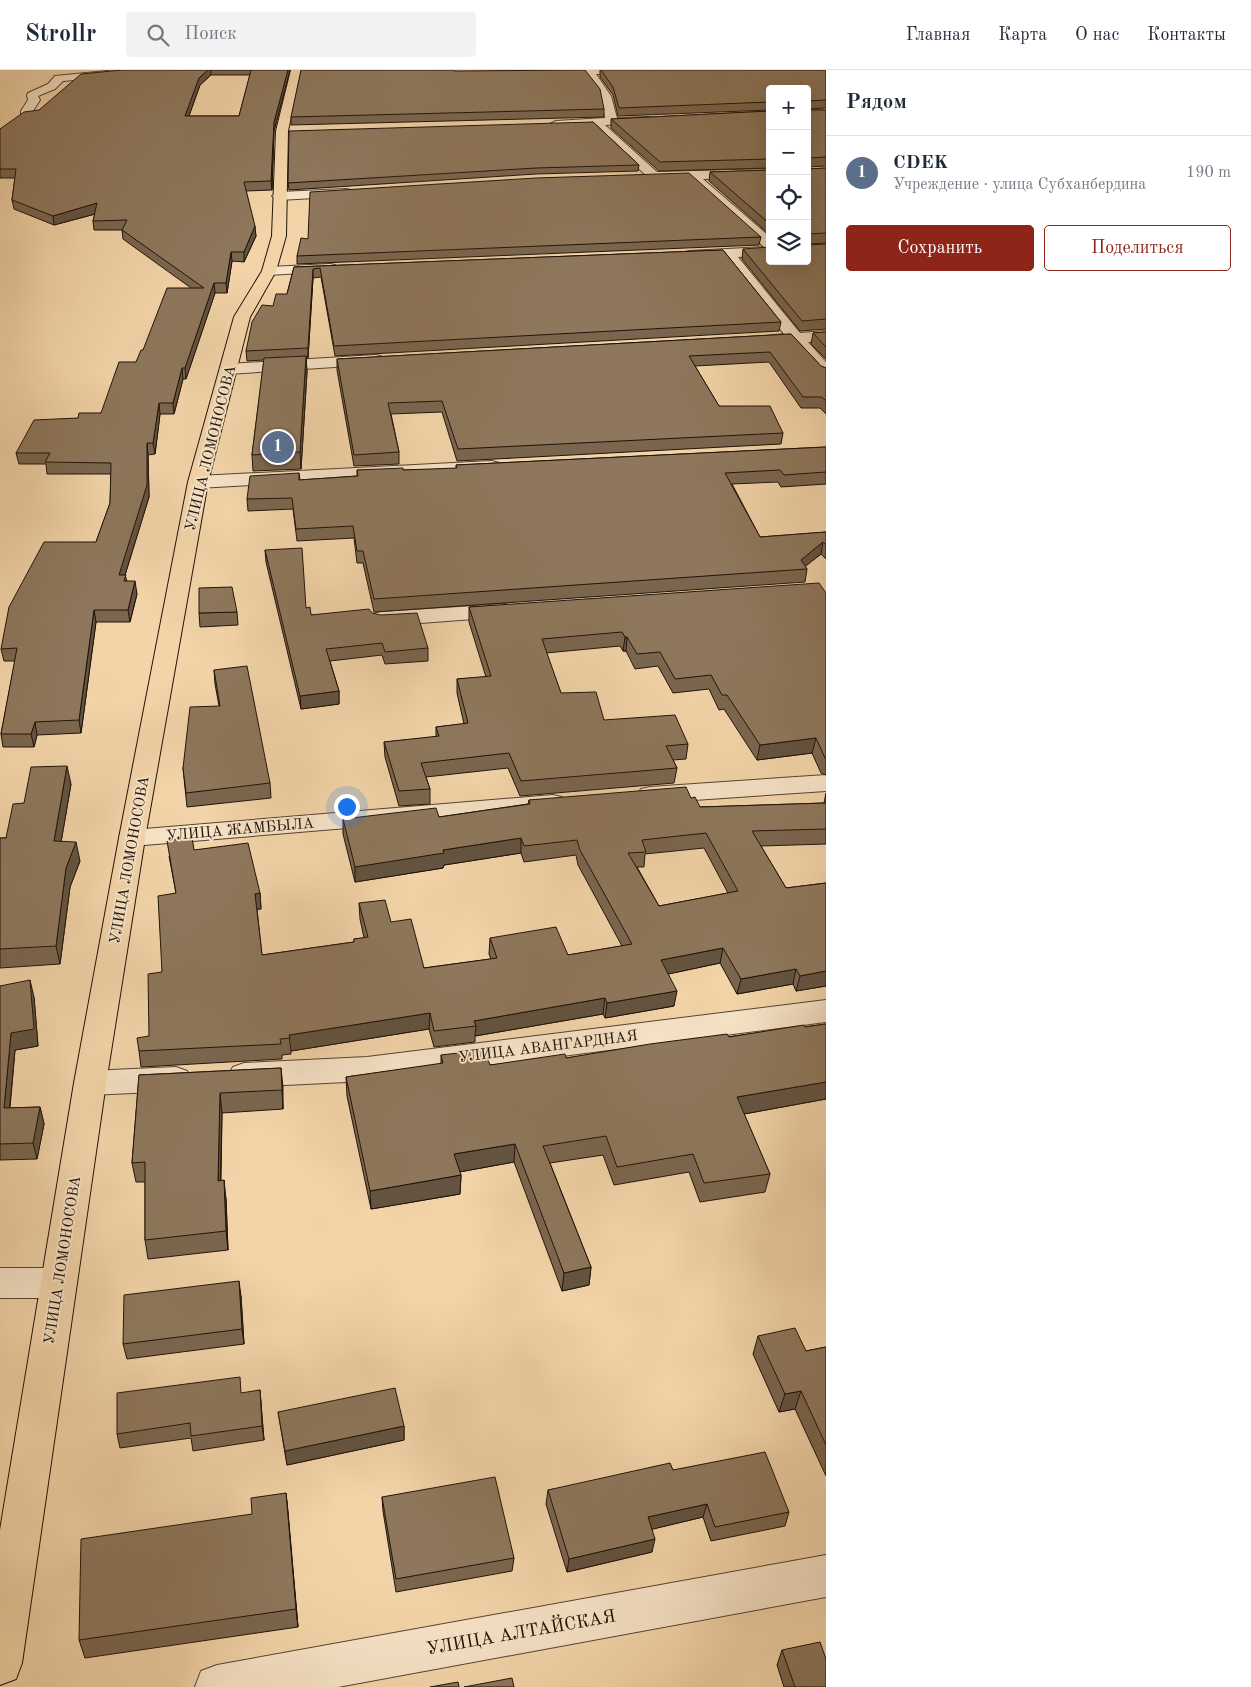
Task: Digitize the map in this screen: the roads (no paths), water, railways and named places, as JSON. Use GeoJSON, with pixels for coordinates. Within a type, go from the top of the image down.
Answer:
{"type":"FeatureCollection","features":[{"type":"Feature","properties":{"kind":"main road","name":"УЛИЦА ЛОМОНОСОВА"},"geometry":{"type":"LineString","coordinates":[[0,1663],[90,1083],[132,838],[198,482],[242,317],[269,271],[279,236],[279,196],[296,70]]}},
{"type":"Feature","properties":{"kind":"street"},"geometry":{"type":"LineString","coordinates":[[28,116],[27,111],[34,100],[32,95],[50,88],[59,78],[155,70]]}},
{"type":"Feature","properties":{"kind":"street"},"geometry":{"type":"LineString","coordinates":[[541,72],[689,70]]}},
{"type":"Feature","properties":{"kind":"street"},"geometry":{"type":"LineString","coordinates":[[588,71],[606,96],[612,122]]}},
{"type":"Feature","properties":{"kind":"street"},"geometry":{"type":"LineString","coordinates":[[546,124],[662,120]]}},
{"type":"Feature","properties":{"kind":"street"},"geometry":{"type":"LineString","coordinates":[[595,122],[654,176]]}},
{"type":"Feature","properties":{"kind":"street"},"geometry":{"type":"LineString","coordinates":[[634,177],[766,173]]}},
{"type":"Feature","properties":{"kind":"street"},"geometry":{"type":"LineString","coordinates":[[692,175],[766,241]]}},
{"type":"Feature","properties":{"kind":"street"},"geometry":{"type":"LineString","coordinates":[[279,196],[355,192]]}},
{"type":"Feature","properties":{"kind":"street"},"geometry":{"type":"LineString","coordinates":[[678,256],[766,252]]}},
{"type":"Feature","properties":{"kind":"street"},"geometry":{"type":"LineString","coordinates":[[728,254],[796,339],[826,372]]}},
{"type":"Feature","properties":{"kind":"street"},"geometry":{"type":"LineString","coordinates":[[269,271],[349,268]]}},
{"type":"Feature","properties":{"kind":"street"},"geometry":{"type":"LineString","coordinates":[[746,341],[826,336]]}},
{"type":"Feature","properties":{"kind":"street"},"geometry":{"type":"LineString","coordinates":[[228,369],[393,359]]}},
{"type":"Feature","properties":{"kind":"street"},"geometry":{"type":"LineString","coordinates":[[198,482],[507,466]]}},
{"type":"Feature","properties":{"kind":"street"},"geometry":{"type":"LineString","coordinates":[[382,619],[529,609]]}},
{"type":"Feature","properties":{"kind":"street"},"geometry":{"type":"LineString","coordinates":[[629,797],[826,783]]}},
{"type":"Feature","properties":{"kind":"street","name":"УЛИЦА ЖАМБЫЛА"},"geometry":{"type":"LineString","coordinates":[[132,838],[579,801]]}},
{"type":"Feature","properties":{"kind":"street","name":"УЛИЦА АВАНГАРДНАЯ"},"geometry":{"type":"LineString","coordinates":[[90,1083],[367,1069],[826,1011]]}},
{"type":"Feature","properties":{"kind":"street"},"geometry":{"type":"LineString","coordinates":[[0,1283],[58,1283]]}},
{"type":"Feature","properties":{"kind":"street","name":"УЛИЦА АЛТАЙСКАЯ"},"geometry":{"type":"LineString","coordinates":[[217,1687],[826,1576]]}},
{"type":"Feature","properties":{"kind":"place","name":"CDEK"},"geometry":{"type":"Point","coordinates":[278,447]}}]}
